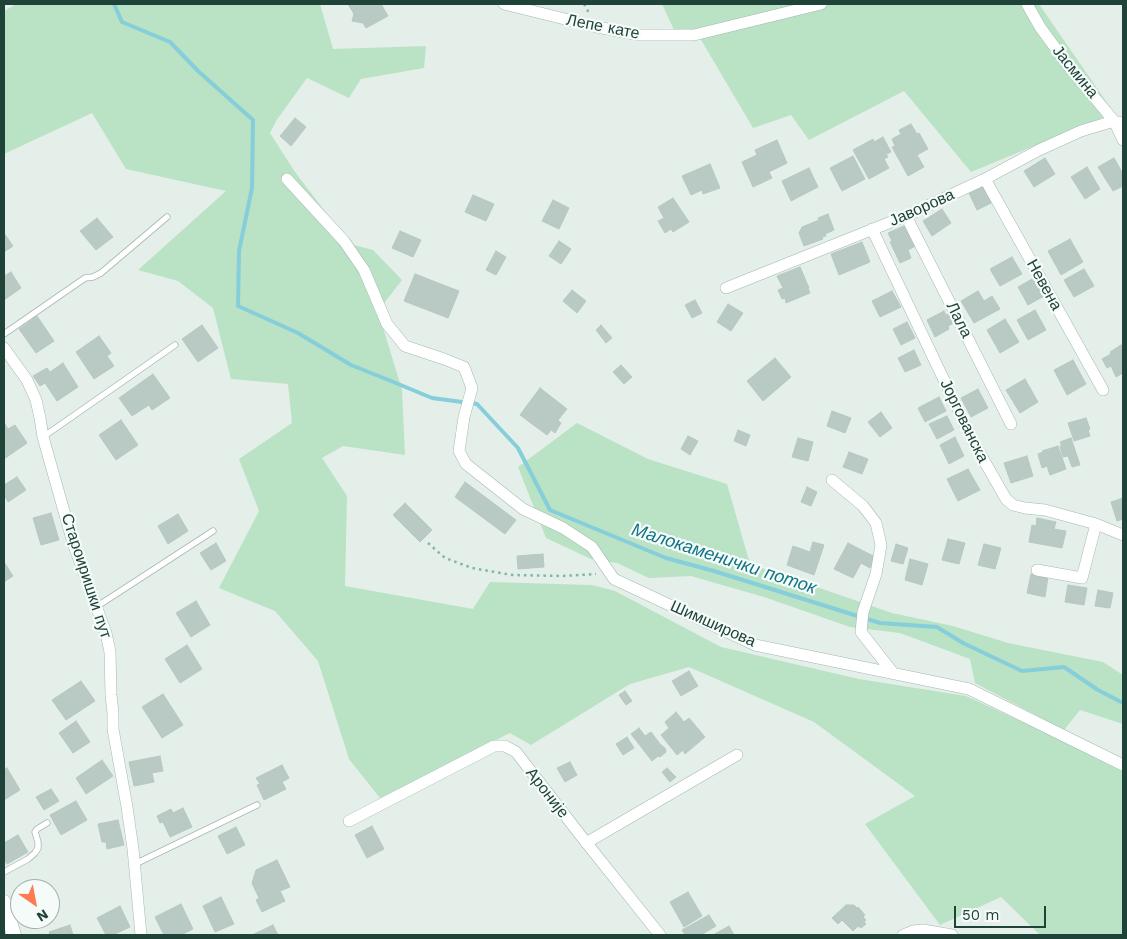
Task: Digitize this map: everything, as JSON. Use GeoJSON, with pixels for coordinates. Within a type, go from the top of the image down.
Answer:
{"type":"FeatureCollection","features":[{"type":"Feature","properties":{"kind":"street","name":"Лепе кате"},"geometry":{"type":"LineString","coordinates":[[504,4],[596,28],[639,36],[694,35],[821,4]]}},
{"type":"Feature","properties":{"kind":"street","name":"Јасмина"},"geometry":{"type":"LineString","coordinates":[[1027,4],[1040,28],[1070,68],[1119,122],[1123,140]]}},
{"type":"Feature","properties":{"kind":"street","name":"Јаворова"},"geometry":{"type":"LineString","coordinates":[[726,288],[906,216],[986,179],[1046,146],[1086,129],[1119,122]]}},
{"type":"Feature","properties":{"kind":"street"},"geometry":{"type":"LineString","coordinates":[[287,179],[344,241],[364,270],[387,324],[405,346],[444,358],[464,367],[472,388],[464,417],[459,451],[466,464],[523,509],[563,528],[592,547],[614,579]]}},
{"type":"Feature","properties":{"kind":"street","name":"Невена"},"geometry":{"type":"LineString","coordinates":[[986,179],[1103,390]]}},
{"type":"Feature","properties":{"kind":"street","name":"Лала"},"geometry":{"type":"LineString","coordinates":[[906,216],[1011,424]]}},
{"type":"Feature","properties":{"kind":"street","name":"Јоргованска"},"geometry":{"type":"LineString","coordinates":[[872,229],[974,443],[1006,499],[1013,505],[1045,510],[1096,524],[1123,535]]}},
{"type":"Feature","properties":{"kind":"street","name":"Староиришки пут"},"geometry":{"type":"LineString","coordinates":[[4,348],[27,380],[36,400],[43,437],[73,543],[106,633],[110,652],[113,729],[135,864],[141,935]]}},
{"type":"Feature","properties":{"kind":"street"},"geometry":{"type":"LineString","coordinates":[[832,480],[863,506],[876,522],[881,545],[876,574],[863,612],[861,632],[893,673]]}},
{"type":"Feature","properties":{"kind":"street"},"geometry":{"type":"LineString","coordinates":[[1037,570],[1082,578],[1096,524]]}},
{"type":"Feature","properties":{"kind":"street","name":"Шимширова"},"geometry":{"type":"LineString","coordinates":[[614,579],[755,645],[969,688],[1123,765]]}},
{"type":"Feature","properties":{"kind":"street","name":"Ароније"},"geometry":{"type":"LineString","coordinates":[[350,822],[494,746],[506,746],[516,752],[657,933]]}},
{"type":"Feature","properties":{"kind":"street"},"geometry":{"type":"LineString","coordinates":[[586,843],[737,755]]}},
{"type":"Feature","properties":{"kind":"street"},"geometry":{"type":"LineString","coordinates":[[4,902],[14,935]]}},
{"type":"Feature","properties":{"kind":"street"},"geometry":{"type":"LineString","coordinates":[[902,935],[923,930],[952,935]]}},
{"type":"Feature","properties":{"kind":"lane"},"geometry":{"type":"LineString","coordinates":[[4,334],[85,278],[101,273],[167,217]]}},
{"type":"Feature","properties":{"kind":"lane"},"geometry":{"type":"LineString","coordinates":[[43,437],[175,345]]}},
{"type":"Feature","properties":{"kind":"lane"},"geometry":{"type":"LineString","coordinates":[[96,608],[213,531]]}},
{"type":"Feature","properties":{"kind":"lane"},"geometry":{"type":"LineString","coordinates":[[135,864],[257,805]]}},
{"type":"Feature","properties":{"kind":"lane"},"geometry":{"type":"LineString","coordinates":[[4,872],[35,853],[38,848],[38,842],[35,832],[47,823]]}},
{"type":"Feature","properties":{"kind":"path"},"geometry":{"type":"LineString","coordinates":[[428,544],[445,558],[472,568],[512,575],[563,576],[595,573],[614,579]]}},
{"type":"Feature","properties":{"kind":"green space"},"geometry":{"type":"Polygon","coordinates":[[[13,4],[320,4],[333,49],[426,46],[424,68],[361,79],[349,98],[307,78],[276,121],[270,133],[295,172],[350,244],[373,250],[402,280],[378,311],[402,390],[405,455],[343,446],[322,458],[347,496],[345,586],[473,609],[490,582],[592,585],[615,591],[721,647],[859,679],[966,696],[1057,738],[1123,772],[1123,935],[1040,935],[1001,897],[940,925],[865,824],[915,796],[814,722],[689,667],[630,684],[531,745],[510,733],[380,798],[349,759],[318,661],[275,611],[219,588],[259,511],[239,459],[292,423],[288,384],[231,379],[213,308],[178,281],[138,270],[226,191],[126,169],[92,113],[4,154],[4,11],[13,6],[13,4]]]}},
{"type":"Feature","properties":{"kind":"green space"},"geometry":{"type":"Polygon","coordinates":[[[662,4],[1039,4],[1114,113],[971,172],[904,91],[809,140],[791,115],[753,128],[697,33],[675,32],[662,4]]]}},
{"type":"Feature","properties":{"kind":"green space"},"geometry":{"type":"Polygon","coordinates":[[[577,423],[648,459],[727,484],[750,564],[892,613],[953,626],[1008,643],[1103,662],[1123,675],[1123,724],[1080,710],[1064,730],[975,683],[970,659],[900,633],[850,627],[764,597],[691,576],[649,578],[617,563],[591,559],[546,538],[518,467],[577,423]]]}},
{"type":"Feature","properties":{"kind":"building"},"geometry":{"type":"Polygon","coordinates":[[[348,4],[381,4],[388,16],[366,28],[363,23],[352,21],[354,14],[348,4]]]}},
{"type":"Feature","properties":{"kind":"building"},"geometry":{"type":"Polygon","coordinates":[[[295,118],[306,127],[291,146],[280,136],[295,118]]]}},
{"type":"Feature","properties":{"kind":"building"},"geometry":{"type":"Polygon","coordinates":[[[911,124],[917,134],[919,133],[928,149],[917,155],[924,167],[908,176],[892,147],[895,146],[892,139],[901,134],[899,130],[911,124]]]}},
{"type":"Feature","properties":{"kind":"building"},"geometry":{"type":"Polygon","coordinates":[[[883,137],[891,152],[886,154],[888,157],[884,159],[889,168],[869,179],[853,150],[873,139],[874,142],[883,137]]]}},
{"type":"Feature","properties":{"kind":"building"},"geometry":{"type":"Polygon","coordinates":[[[777,140],[787,163],[769,172],[772,178],[753,187],[742,162],[757,155],[755,150],[777,140]]]}},
{"type":"Feature","properties":{"kind":"building"},"geometry":{"type":"Polygon","coordinates":[[[853,156],[865,179],[842,191],[830,168],[853,156]]]}},
{"type":"Feature","properties":{"kind":"building"},"geometry":{"type":"Polygon","coordinates":[[[1045,158],[1055,174],[1034,187],[1024,171],[1045,158]]]}},
{"type":"Feature","properties":{"kind":"building"},"geometry":{"type":"Polygon","coordinates":[[[1114,158],[1123,174],[1123,186],[1113,191],[1098,167],[1114,158]]]}},
{"type":"Feature","properties":{"kind":"building"},"geometry":{"type":"Polygon","coordinates":[[[710,164],[720,188],[703,194],[702,190],[691,195],[682,176],[710,164]]]}},
{"type":"Feature","properties":{"kind":"building"},"geometry":{"type":"Polygon","coordinates":[[[1087,167],[1100,189],[1085,199],[1071,177],[1087,167]]]}},
{"type":"Feature","properties":{"kind":"building"},"geometry":{"type":"Polygon","coordinates":[[[809,168],[818,187],[791,201],[782,181],[809,168]]]}},
{"type":"Feature","properties":{"kind":"building"},"geometry":{"type":"Polygon","coordinates":[[[985,185],[993,202],[977,210],[969,193],[985,185]]]}},
{"type":"Feature","properties":{"kind":"building"},"geometry":{"type":"Polygon","coordinates":[[[473,195],[494,204],[486,221],[465,212],[473,195]]]}},
{"type":"Feature","properties":{"kind":"building"},"geometry":{"type":"Polygon","coordinates":[[[673,198],[689,222],[673,232],[671,229],[665,233],[658,221],[664,218],[658,207],[673,198]]]}},
{"type":"Feature","properties":{"kind":"building"},"geometry":{"type":"Polygon","coordinates":[[[553,200],[569,208],[559,229],[542,221],[553,200]]]}},
{"type":"Feature","properties":{"kind":"building"},"geometry":{"type":"Polygon","coordinates":[[[942,209],[951,223],[932,236],[923,221],[942,209]]]}},
{"type":"Feature","properties":{"kind":"building"},"geometry":{"type":"Polygon","coordinates":[[[828,214],[834,230],[825,234],[826,236],[822,237],[823,239],[804,246],[799,233],[802,227],[828,214]]]}},
{"type":"Feature","properties":{"kind":"building"},"geometry":{"type":"Polygon","coordinates":[[[97,218],[113,237],[96,250],[80,231],[97,218]]]}},
{"type":"Feature","properties":{"kind":"building"},"geometry":{"type":"Polygon","coordinates":[[[906,225],[917,245],[908,250],[911,258],[900,263],[888,233],[906,225]]]}},
{"type":"Feature","properties":{"kind":"building"},"geometry":{"type":"Polygon","coordinates":[[[400,231],[421,240],[413,257],[392,248],[400,231]]]}},
{"type":"Feature","properties":{"kind":"building"},"geometry":{"type":"Polygon","coordinates":[[[4,233],[13,246],[4,252],[4,233]]]}},
{"type":"Feature","properties":{"kind":"building"},"geometry":{"type":"Polygon","coordinates":[[[1070,239],[1083,262],[1061,275],[1048,251],[1070,239]]]}},
{"type":"Feature","properties":{"kind":"building"},"geometry":{"type":"Polygon","coordinates":[[[559,241],[571,249],[561,264],[549,256],[559,241]]]}},
{"type":"Feature","properties":{"kind":"building"},"geometry":{"type":"Polygon","coordinates":[[[862,242],[870,262],[839,275],[831,254],[862,242]]]}},
{"type":"Feature","properties":{"kind":"building"},"geometry":{"type":"Polygon","coordinates":[[[496,251],[506,257],[496,275],[486,270],[496,251]]]}},
{"type":"Feature","properties":{"kind":"building"},"geometry":{"type":"Polygon","coordinates":[[[1012,257],[1022,274],[1000,286],[990,269],[1012,257]]]}},
{"type":"Feature","properties":{"kind":"building"},"geometry":{"type":"Polygon","coordinates":[[[800,267],[810,293],[786,303],[785,298],[782,299],[778,290],[783,288],[777,276],[800,267]]]}},
{"type":"Feature","properties":{"kind":"building"},"geometry":{"type":"Polygon","coordinates":[[[1084,269],[1094,286],[1074,297],[1064,280],[1084,269]]]}},
{"type":"Feature","properties":{"kind":"building"},"geometry":{"type":"Polygon","coordinates":[[[11,272],[21,288],[4,300],[4,276],[11,272]]]}},
{"type":"Feature","properties":{"kind":"building"},"geometry":{"type":"Polygon","coordinates":[[[415,274],[459,291],[448,318],[404,301],[415,274]]]}},
{"type":"Feature","properties":{"kind":"building"},"geometry":{"type":"Polygon","coordinates":[[[1034,278],[1044,296],[1028,305],[1018,287],[1034,278]]]}},
{"type":"Feature","properties":{"kind":"building"},"geometry":{"type":"Polygon","coordinates":[[[572,290],[586,301],[577,313],[563,301],[572,290]]]}},
{"type":"Feature","properties":{"kind":"building"},"geometry":{"type":"Polygon","coordinates":[[[892,291],[901,307],[880,317],[872,301],[892,291]]]}},
{"type":"Feature","properties":{"kind":"building"},"geometry":{"type":"Polygon","coordinates":[[[978,291],[984,301],[992,296],[1000,309],[974,323],[961,301],[978,291]]]}},
{"type":"Feature","properties":{"kind":"building"},"geometry":{"type":"Polygon","coordinates":[[[695,300],[702,313],[692,318],[685,305],[695,300]]]}},
{"type":"Feature","properties":{"kind":"building"},"geometry":{"type":"Polygon","coordinates":[[[728,304],[743,313],[731,331],[717,322],[728,304]]]}},
{"type":"Feature","properties":{"kind":"building"},"geometry":{"type":"Polygon","coordinates":[[[1035,310],[1046,330],[1028,340],[1017,320],[1035,310]]]}},
{"type":"Feature","properties":{"kind":"building"},"geometry":{"type":"Polygon","coordinates":[[[944,311],[946,315],[949,313],[954,323],[948,326],[949,329],[935,337],[927,320],[944,311]]]}},
{"type":"Feature","properties":{"kind":"building"},"geometry":{"type":"Polygon","coordinates":[[[37,316],[54,341],[36,353],[19,329],[37,316]]]}},
{"type":"Feature","properties":{"kind":"building"},"geometry":{"type":"Polygon","coordinates":[[[1005,319],[1019,342],[1000,353],[987,330],[1005,319]]]}},
{"type":"Feature","properties":{"kind":"building"},"geometry":{"type":"Polygon","coordinates":[[[907,322],[915,338],[901,345],[893,329],[907,322]]]}},
{"type":"Feature","properties":{"kind":"building"},"geometry":{"type":"Polygon","coordinates":[[[202,325],[218,348],[198,362],[182,339],[202,325]]]}},
{"type":"Feature","properties":{"kind":"building"},"geometry":{"type":"Polygon","coordinates":[[[601,325],[612,338],[606,343],[596,330],[601,325]]]}},
{"type":"Feature","properties":{"kind":"building"},"geometry":{"type":"Polygon","coordinates":[[[99,336],[111,353],[107,356],[114,366],[94,379],[76,352],[99,336]]]}},
{"type":"Feature","properties":{"kind":"building"},"geometry":{"type":"Polygon","coordinates":[[[1121,345],[1123,348],[1123,373],[1116,377],[1111,366],[1107,368],[1102,359],[1121,345]]]}},
{"type":"Feature","properties":{"kind":"building"},"geometry":{"type":"Polygon","coordinates":[[[914,350],[921,365],[905,372],[898,358],[914,350]]]}},
{"type":"Feature","properties":{"kind":"building"},"geometry":{"type":"Polygon","coordinates":[[[775,358],[791,377],[763,401],[747,381],[775,358]]]}},
{"type":"Feature","properties":{"kind":"building"},"geometry":{"type":"Polygon","coordinates":[[[1073,360],[1086,384],[1067,395],[1054,370],[1073,360]]]}},
{"type":"Feature","properties":{"kind":"building"},"geometry":{"type":"Polygon","coordinates":[[[63,363],[78,387],[57,401],[45,383],[40,386],[33,376],[47,368],[50,372],[63,363]]]}},
{"type":"Feature","properties":{"kind":"building"},"geometry":{"type":"Polygon","coordinates":[[[621,365],[632,377],[624,384],[613,372],[621,365]]]}},
{"type":"Feature","properties":{"kind":"building"},"geometry":{"type":"Polygon","coordinates":[[[153,374],[170,398],[152,410],[149,405],[132,416],[119,398],[153,374]]]}},
{"type":"Feature","properties":{"kind":"building"},"geometry":{"type":"Polygon","coordinates":[[[1025,379],[1038,402],[1020,413],[1006,390],[1025,379]]]}},
{"type":"Feature","properties":{"kind":"building"},"geometry":{"type":"Polygon","coordinates":[[[540,388],[567,409],[558,420],[561,423],[555,433],[551,430],[547,435],[520,415],[540,388]]]}},
{"type":"Feature","properties":{"kind":"building"},"geometry":{"type":"Polygon","coordinates":[[[978,389],[988,408],[971,417],[961,398],[978,389]]]}},
{"type":"Feature","properties":{"kind":"building"},"geometry":{"type":"Polygon","coordinates":[[[939,397],[946,411],[925,422],[918,408],[939,397]]]}},
{"type":"Feature","properties":{"kind":"building"},"geometry":{"type":"Polygon","coordinates":[[[832,411],[851,418],[845,433],[827,426],[832,411]]]}},
{"type":"Feature","properties":{"kind":"building"},"geometry":{"type":"Polygon","coordinates":[[[881,412],[892,428],[880,437],[868,422],[881,412]]]}},
{"type":"Feature","properties":{"kind":"building"},"geometry":{"type":"Polygon","coordinates":[[[947,416],[954,430],[937,439],[929,424],[947,416]]]}},
{"type":"Feature","properties":{"kind":"building"},"geometry":{"type":"Polygon","coordinates":[[[1086,418],[1090,429],[1088,430],[1090,436],[1074,441],[1068,423],[1086,418]]]}},
{"type":"Feature","properties":{"kind":"building"},"geometry":{"type":"Polygon","coordinates":[[[121,420],[138,445],[116,460],[99,435],[121,420]]]}},
{"type":"Feature","properties":{"kind":"building"},"geometry":{"type":"Polygon","coordinates":[[[4,425],[8,429],[15,425],[27,443],[4,459],[4,425]]]}},
{"type":"Feature","properties":{"kind":"building"},"geometry":{"type":"Polygon","coordinates":[[[738,430],[750,435],[746,446],[734,441],[738,430]]]}},
{"type":"Feature","properties":{"kind":"building"},"geometry":{"type":"Polygon","coordinates":[[[688,436],[698,441],[690,455],[681,449],[688,436]]]}},
{"type":"Feature","properties":{"kind":"building"},"geometry":{"type":"Polygon","coordinates":[[[955,437],[964,456],[949,464],[940,445],[955,437]]]}},
{"type":"Feature","properties":{"kind":"building"},"geometry":{"type":"Polygon","coordinates":[[[798,438],[813,442],[808,461],[792,457],[798,438]]]}},
{"type":"Feature","properties":{"kind":"building"},"geometry":{"type":"Polygon","coordinates":[[[1071,438],[1080,465],[1072,467],[1068,456],[1063,457],[1060,446],[1062,446],[1060,442],[1071,438]]]}},
{"type":"Feature","properties":{"kind":"building"},"geometry":{"type":"Polygon","coordinates":[[[1058,446],[1066,469],[1050,475],[1047,466],[1042,468],[1038,454],[1058,446]]]}},
{"type":"Feature","properties":{"kind":"building"},"geometry":{"type":"Polygon","coordinates":[[[849,452],[868,459],[862,474],[843,467],[849,452]]]}},
{"type":"Feature","properties":{"kind":"building"},"geometry":{"type":"Polygon","coordinates":[[[1027,456],[1033,476],[1011,483],[1004,463],[1027,456]]]}},
{"type":"Feature","properties":{"kind":"building"},"geometry":{"type":"Polygon","coordinates":[[[968,469],[980,490],[958,501],[947,479],[968,469]]]}},
{"type":"Feature","properties":{"kind":"building"},"geometry":{"type":"Polygon","coordinates":[[[17,477],[26,490],[8,502],[4,495],[4,485],[17,477]]]}},
{"type":"Feature","properties":{"kind":"building"},"geometry":{"type":"Polygon","coordinates":[[[465,482],[516,520],[505,534],[455,497],[465,482]]]}},
{"type":"Feature","properties":{"kind":"building"},"geometry":{"type":"Polygon","coordinates":[[[807,487],[817,492],[811,506],[801,502],[807,487]]]}},
{"type":"Feature","properties":{"kind":"building"},"geometry":{"type":"Polygon","coordinates":[[[1123,498],[1123,519],[1117,521],[1111,502],[1123,498]]]}},
{"type":"Feature","properties":{"kind":"building"},"geometry":{"type":"Polygon","coordinates":[[[405,503],[432,530],[420,542],[393,515],[405,503]]]}},
{"type":"Feature","properties":{"kind":"building"},"geometry":{"type":"Polygon","coordinates":[[[51,513],[59,540],[41,545],[33,518],[51,513]]]}},
{"type":"Feature","properties":{"kind":"building"},"geometry":{"type":"Polygon","coordinates":[[[178,514],[188,531],[168,544],[158,526],[178,514]]]}},
{"type":"Feature","properties":{"kind":"building"},"geometry":{"type":"Polygon","coordinates":[[[1037,518],[1056,522],[1054,529],[1066,531],[1062,548],[1029,542],[1032,525],[1036,526],[1037,518]]]}},
{"type":"Feature","properties":{"kind":"building"},"geometry":{"type":"Polygon","coordinates":[[[948,539],[965,543],[959,564],[942,560],[948,539]]]}},
{"type":"Feature","properties":{"kind":"building"},"geometry":{"type":"Polygon","coordinates":[[[813,542],[824,545],[814,575],[787,565],[793,546],[810,552],[813,542]]]}},
{"type":"Feature","properties":{"kind":"building"},"geometry":{"type":"Polygon","coordinates":[[[216,543],[226,561],[211,570],[200,553],[216,543]]]}},
{"type":"Feature","properties":{"kind":"building"},"geometry":{"type":"Polygon","coordinates":[[[848,543],[875,557],[870,568],[861,563],[853,578],[834,569],[848,543]]]}},
{"type":"Feature","properties":{"kind":"building"},"geometry":{"type":"Polygon","coordinates":[[[896,544],[908,548],[903,564],[891,561],[896,544]]]}},
{"type":"Feature","properties":{"kind":"building"},"geometry":{"type":"Polygon","coordinates":[[[984,544],[1001,548],[995,569],[978,565],[984,544]]]}},
{"type":"Feature","properties":{"kind":"building"},"geometry":{"type":"Polygon","coordinates":[[[543,554],[544,567],[518,569],[517,556],[543,554]]]}},
{"type":"Feature","properties":{"kind":"building"},"geometry":{"type":"Polygon","coordinates":[[[910,559],[928,564],[922,585],[905,580],[910,559]]]}},
{"type":"Feature","properties":{"kind":"building"},"geometry":{"type":"Polygon","coordinates":[[[4,562],[13,576],[4,582],[4,562]]]}},
{"type":"Feature","properties":{"kind":"building"},"geometry":{"type":"Polygon","coordinates":[[[1031,574],[1048,577],[1045,597],[1027,593],[1031,574]]]}},
{"type":"Feature","properties":{"kind":"building"},"geometry":{"type":"Polygon","coordinates":[[[1068,585],[1087,588],[1084,605],[1065,602],[1068,585]]]}},
{"type":"Feature","properties":{"kind":"building"},"geometry":{"type":"Polygon","coordinates":[[[1098,590],[1113,593],[1110,608],[1095,606],[1098,590]]]}},
{"type":"Feature","properties":{"kind":"building"},"geometry":{"type":"Polygon","coordinates":[[[196,601],[210,625],[191,637],[176,613],[196,601]]]}},
{"type":"Feature","properties":{"kind":"building"},"geometry":{"type":"Polygon","coordinates":[[[187,645],[202,669],[180,683],[165,659],[187,645]]]}},
{"type":"Feature","properties":{"kind":"building"},"geometry":{"type":"Polygon","coordinates":[[[689,671],[698,686],[681,696],[672,681],[689,671]]]}},
{"type":"Feature","properties":{"kind":"building"},"geometry":{"type":"Polygon","coordinates":[[[81,681],[95,701],[66,720],[52,700],[81,681]]]}},
{"type":"Feature","properties":{"kind":"building"},"geometry":{"type":"Polygon","coordinates":[[[625,691],[632,701],[626,705],[619,695],[625,691]]]}},
{"type":"Feature","properties":{"kind":"building"},"geometry":{"type":"Polygon","coordinates":[[[163,694],[183,725],[162,738],[142,707],[163,694]]]}},
{"type":"Feature","properties":{"kind":"building"},"geometry":{"type":"Polygon","coordinates":[[[676,712],[684,722],[689,718],[705,737],[685,754],[683,750],[677,755],[661,735],[669,728],[665,722],[676,712]]]}},
{"type":"Feature","properties":{"kind":"building"},"geometry":{"type":"Polygon","coordinates":[[[76,721],[90,742],[73,753],[59,733],[76,721]]]}},
{"type":"Feature","properties":{"kind":"building"},"geometry":{"type":"Polygon","coordinates":[[[639,728],[645,736],[651,732],[665,748],[666,752],[652,761],[631,734],[639,728]]]}},
{"type":"Feature","properties":{"kind":"building"},"geometry":{"type":"Polygon","coordinates":[[[627,737],[634,748],[623,755],[616,744],[627,737]]]}},
{"type":"Feature","properties":{"kind":"building"},"geometry":{"type":"Polygon","coordinates":[[[160,756],[163,771],[152,773],[154,782],[134,786],[129,762],[160,756]]]}},
{"type":"Feature","properties":{"kind":"building"},"geometry":{"type":"Polygon","coordinates":[[[102,760],[113,776],[86,794],[76,778],[102,760]]]}},
{"type":"Feature","properties":{"kind":"building"},"geometry":{"type":"Polygon","coordinates":[[[570,762],[577,775],[565,782],[557,768],[570,762]]]}},
{"type":"Feature","properties":{"kind":"building"},"geometry":{"type":"Polygon","coordinates":[[[282,765],[289,778],[282,782],[286,789],[264,800],[257,785],[260,784],[256,778],[282,765]]]}},
{"type":"Feature","properties":{"kind":"building"},"geometry":{"type":"Polygon","coordinates":[[[7,768],[20,790],[4,800],[4,770],[7,768]]]}},
{"type":"Feature","properties":{"kind":"building"},"geometry":{"type":"Polygon","coordinates":[[[667,768],[676,777],[670,782],[662,772],[667,768]]]}},
{"type":"Feature","properties":{"kind":"building"},"geometry":{"type":"Polygon","coordinates":[[[51,789],[59,801],[44,810],[36,797],[51,789]]]}},
{"type":"Feature","properties":{"kind":"building"},"geometry":{"type":"Polygon","coordinates":[[[76,801],[87,820],[61,835],[50,815],[76,801]]]}},
{"type":"Feature","properties":{"kind":"building"},"geometry":{"type":"Polygon","coordinates":[[[183,808],[192,827],[170,837],[163,822],[160,823],[157,816],[171,809],[173,813],[183,808]]]}},
{"type":"Feature","properties":{"kind":"building"},"geometry":{"type":"Polygon","coordinates":[[[118,820],[124,845],[107,849],[106,842],[102,842],[98,824],[118,820]]]}},
{"type":"Feature","properties":{"kind":"building"},"geometry":{"type":"Polygon","coordinates":[[[372,826],[384,849],[367,858],[355,835],[372,826]]]}},
{"type":"Feature","properties":{"kind":"building"},"geometry":{"type":"Polygon","coordinates":[[[236,827],[245,845],[227,854],[218,836],[236,827]]]}},
{"type":"Feature","properties":{"kind":"building"},"geometry":{"type":"Polygon","coordinates":[[[18,835],[28,852],[7,864],[4,859],[4,843],[18,835]]]}},
{"type":"Feature","properties":{"kind":"building"},"geometry":{"type":"Polygon","coordinates":[[[277,860],[290,887],[280,891],[285,901],[262,912],[256,900],[259,898],[252,883],[256,870],[277,860]]]}},
{"type":"Feature","properties":{"kind":"building"},"geometry":{"type":"Polygon","coordinates":[[[688,892],[702,916],[684,927],[670,902],[688,892]]]}},
{"type":"Feature","properties":{"kind":"building"},"geometry":{"type":"Polygon","coordinates":[[[221,897],[234,924],[215,932],[203,906],[221,897]]]}},
{"type":"Feature","properties":{"kind":"building"},"geometry":{"type":"Polygon","coordinates":[[[181,904],[193,929],[181,935],[164,935],[155,917],[181,904]]]}},
{"type":"Feature","properties":{"kind":"building"},"geometry":{"type":"Polygon","coordinates":[[[846,905],[858,907],[865,915],[863,917],[866,920],[864,922],[866,924],[861,928],[858,926],[853,931],[842,920],[838,924],[832,918],[846,905]]]}},
{"type":"Feature","properties":{"kind":"building"},"geometry":{"type":"Polygon","coordinates":[[[120,906],[130,927],[113,935],[106,935],[97,918],[120,906]]]}},
{"type":"Feature","properties":{"kind":"building"},"geometry":{"type":"Polygon","coordinates":[[[709,915],[716,926],[701,935],[685,935],[682,930],[709,915]]]}},
{"type":"Feature","properties":{"kind":"building"},"geometry":{"type":"Polygon","coordinates":[[[70,925],[73,935],[50,935],[49,932],[70,925]]]}},
{"type":"Feature","properties":{"kind":"building"},"geometry":{"type":"Polygon","coordinates":[[[273,925],[278,935],[252,935],[273,925]]]}},
{"type":"Feature","properties":{"kind":"building"},"geometry":{"type":"Polygon","coordinates":[[[729,926],[734,935],[713,935],[729,926]]]}},
{"type":"Feature","properties":{"kind":"waterway","name":"Малокаменички поток"},"geometry":{"type":"LineString","coordinates":[[114,4],[122,22],[170,42],[198,71],[253,120],[252,188],[239,251],[238,306],[298,333],[351,365],[432,398],[477,404],[518,448],[550,510],[666,558],[714,571],[880,623],[937,627],[963,643],[1022,671],[1064,667],[1098,690],[1123,703]]}}]}
